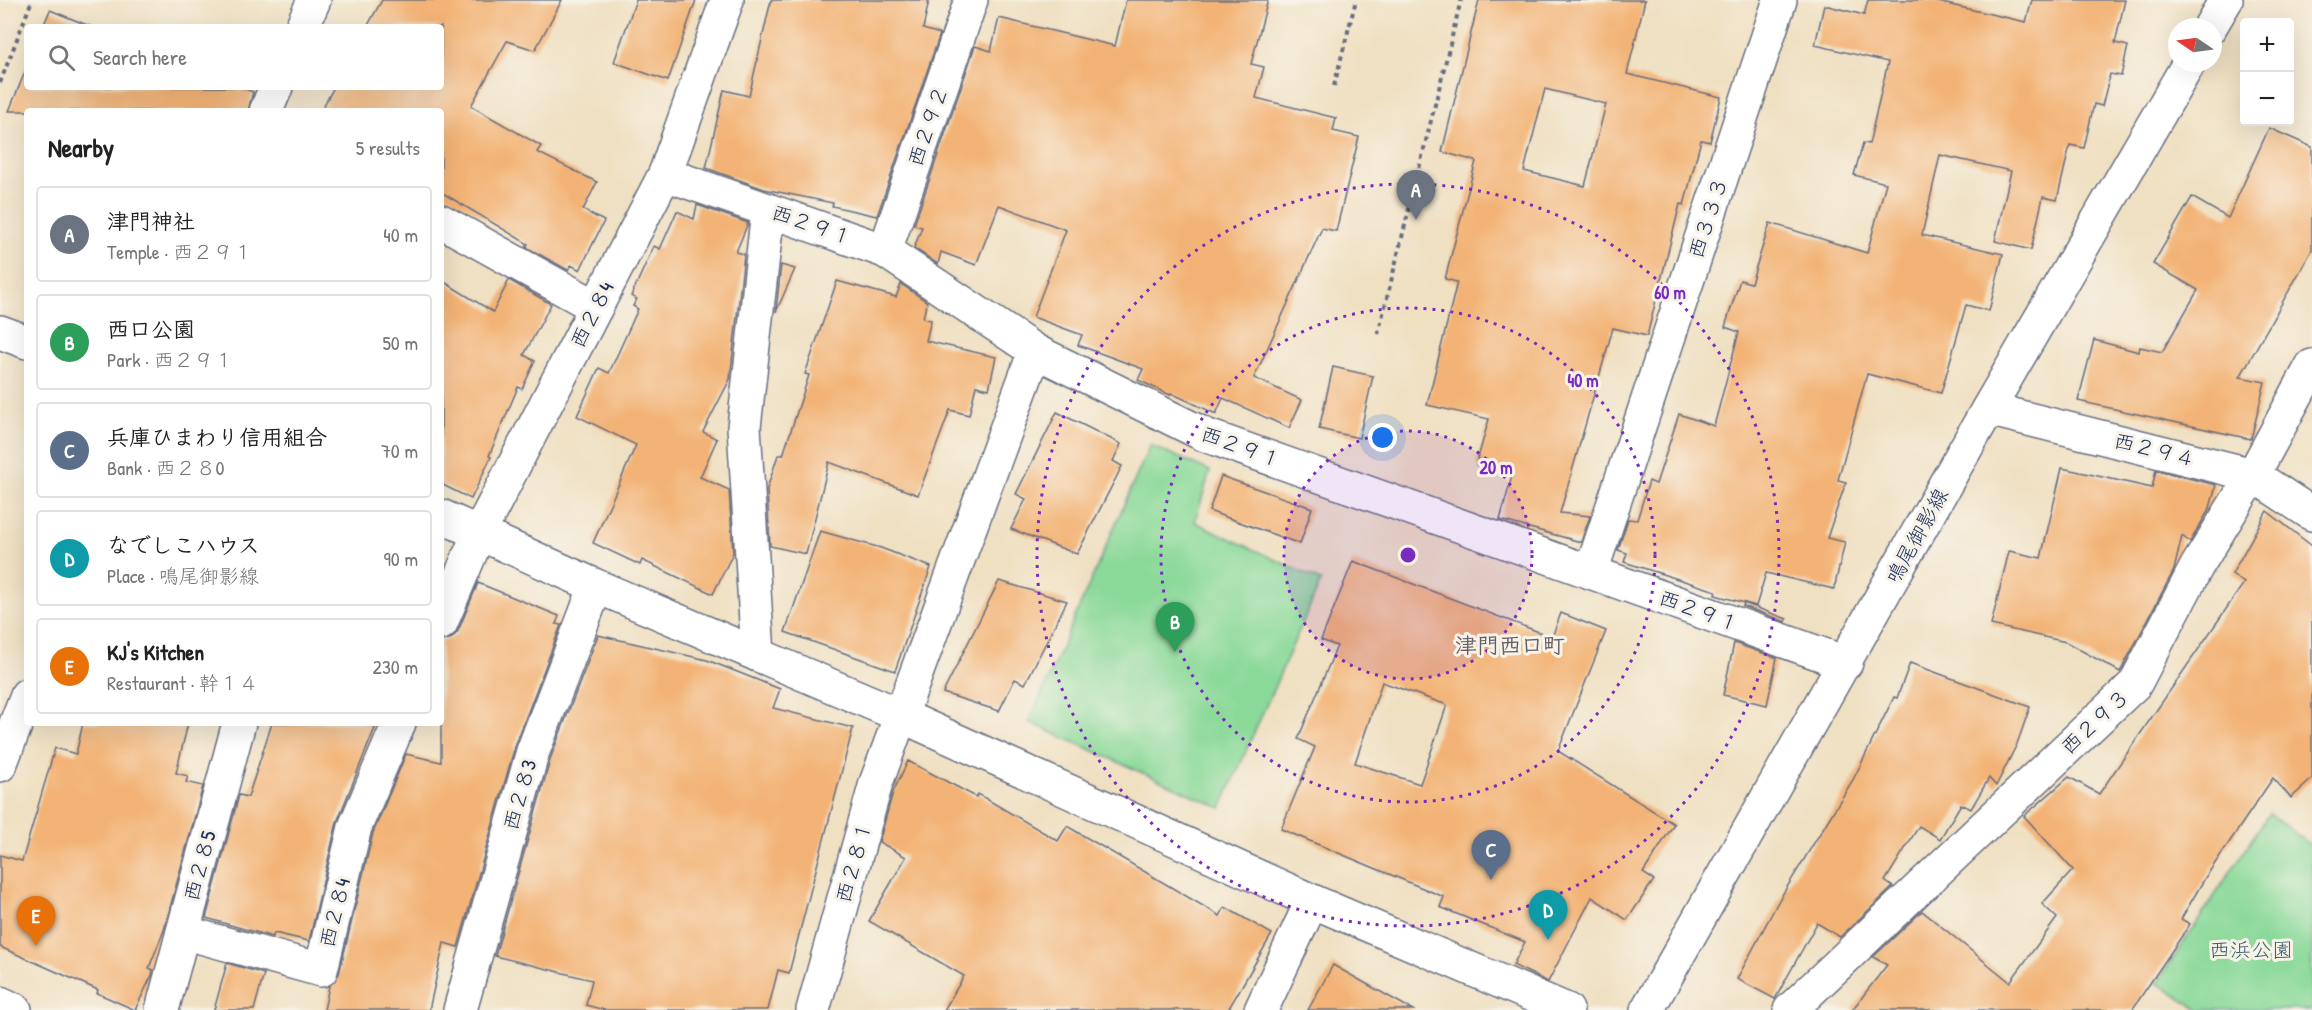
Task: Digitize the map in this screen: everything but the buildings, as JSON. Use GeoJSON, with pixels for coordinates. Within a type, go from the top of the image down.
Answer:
{"type":"FeatureCollection","features":[{"type":"Feature","properties":{"kind":"street"},"geometry":{"type":"LineString","coordinates":[[303,24],[314,0]]}},
{"type":"Feature","properties":{"kind":"street","name":"西２８4"},"geometry":{"type":"LineString","coordinates":[[444,616],[479,533],[664,174],[727,0]]}},
{"type":"Feature","properties":{"kind":"street","name":"西２９２"},"geometry":{"type":"LineString","coordinates":[[885,251],[971,0]]}},
{"type":"Feature","properties":{"kind":"street","name":"西３３３"},"geometry":{"type":"LineString","coordinates":[[1591,572],[1780,0]]}},
{"type":"Feature","properties":{"kind":"street"},"geometry":{"type":"LineString","coordinates":[[2215,18],[2226,0]]}},
{"type":"Feature","properties":{"kind":"street","name":"鳴尾御影線"},"geometry":{"type":"LineString","coordinates":[[1647,1010],[1846,663],[1988,409],[2184,72]]}},
{"type":"Feature","properties":{"kind":"street"},"geometry":{"type":"LineString","coordinates":[[267,108],[275,90]]}},
{"type":"Feature","properties":{"kind":"street","name":"西２９１"},"geometry":{"type":"LineString","coordinates":[[664,174],[885,251],[1035,351],[1205,435],[1846,663]]}},
{"type":"Feature","properties":{"kind":"street"},"geometry":{"type":"LineString","coordinates":[[758,655],[744,427],[768,210]]}},
{"type":"Feature","properties":{"kind":"street"},"geometry":{"type":"LineString","coordinates":[[444,223],[596,307]]}},
{"type":"Feature","properties":{"kind":"street"},"geometry":{"type":"LineString","coordinates":[[0,332],[24,341]]}},
{"type":"Feature","properties":{"kind":"street","name":"西２８１"},"geometry":{"type":"LineString","coordinates":[[813,1010],[876,783],[1035,351]]}},
{"type":"Feature","properties":{"kind":"street","name":"西２９３"},"geometry":{"type":"LineString","coordinates":[[1790,1010],[2135,684],[2197,566],[2253,475],[2312,366]]}},
{"type":"Feature","properties":{"kind":"street","name":"西２９４"},"geometry":{"type":"LineString","coordinates":[[1988,409],[2253,475],[2312,514]]}},
{"type":"Feature","properties":{"kind":"street"},"geometry":{"type":"LineString","coordinates":[[444,517],[596,586],[902,716],[1312,900],[1567,1010]]}},
{"type":"Feature","properties":{"kind":"street","name":"西２８3"},"geometry":{"type":"LineString","coordinates":[[460,1010],[533,751],[596,586]]}},
{"type":"Feature","properties":{"kind":"street"},"geometry":{"type":"LineString","coordinates":[[0,765],[24,703]]}},
{"type":"Feature","properties":{"kind":"street","name":"西２８5"},"geometry":{"type":"LineString","coordinates":[[162,1010],[238,726]]}},
{"type":"Feature","properties":{"kind":"street","name":"西２８4"},"geometry":{"type":"LineString","coordinates":[[183,932],[321,970],[356,827],[398,726]]}},
{"type":"Feature","properties":{"kind":"street"},"geometry":{"type":"LineString","coordinates":[[1261,1010],[1312,900]]}},
{"type":"Feature","properties":{"kind":"street"},"geometry":{"type":"LineString","coordinates":[[0,1003],[15,1010]]}},
{"type":"Feature","properties":{"kind":"path"},"geometry":{"type":"LineString","coordinates":[[0,83],[32,0]]}},
{"type":"Feature","properties":{"kind":"path"},"geometry":{"type":"LineString","coordinates":[[1334,86],[1356,0]]}},
{"type":"Feature","properties":{"kind":"path"},"geometry":{"type":"LineString","coordinates":[[1378,334],[1461,0]]}},
{"type":"Feature","properties":{"kind":"green space"},"geometry":{"type":"Polygon","coordinates":[[[1150,445],[1210,471],[1195,522],[1321,581],[1221,808],[1029,722],[1150,445]]]}},
{"type":"Feature","properties":{"kind":"green space","name":"西浜公園"},"geometry":{"type":"Polygon","coordinates":[[[2269,813],[2312,846],[2312,1010],[2199,1010],[2157,983],[2269,813]]]}},
{"type":"Feature","properties":{"kind":"place","name":"津門神社"},"geometry":{"type":"Point","coordinates":[1416,220]}},
{"type":"Feature","properties":{"kind":"place","name":"西口公園"},"geometry":{"type":"Point","coordinates":[1175,652]}},
{"type":"Feature","properties":{"kind":"place","name":"兵庫ひまわり信用組合"},"geometry":{"type":"Point","coordinates":[1491,880]}},
{"type":"Feature","properties":{"kind":"place","name":"なでしこハウス"},"geometry":{"type":"Point","coordinates":[1548,940]}},
{"type":"Feature","properties":{"kind":"place","name":"KJ's Kitchen"},"geometry":{"type":"Point","coordinates":[36,946]}},
{"type":"Feature","properties":{"kind":"district","name":"津門西口町"},"geometry":{"type":"Point","coordinates":[1510,645]}}]}
